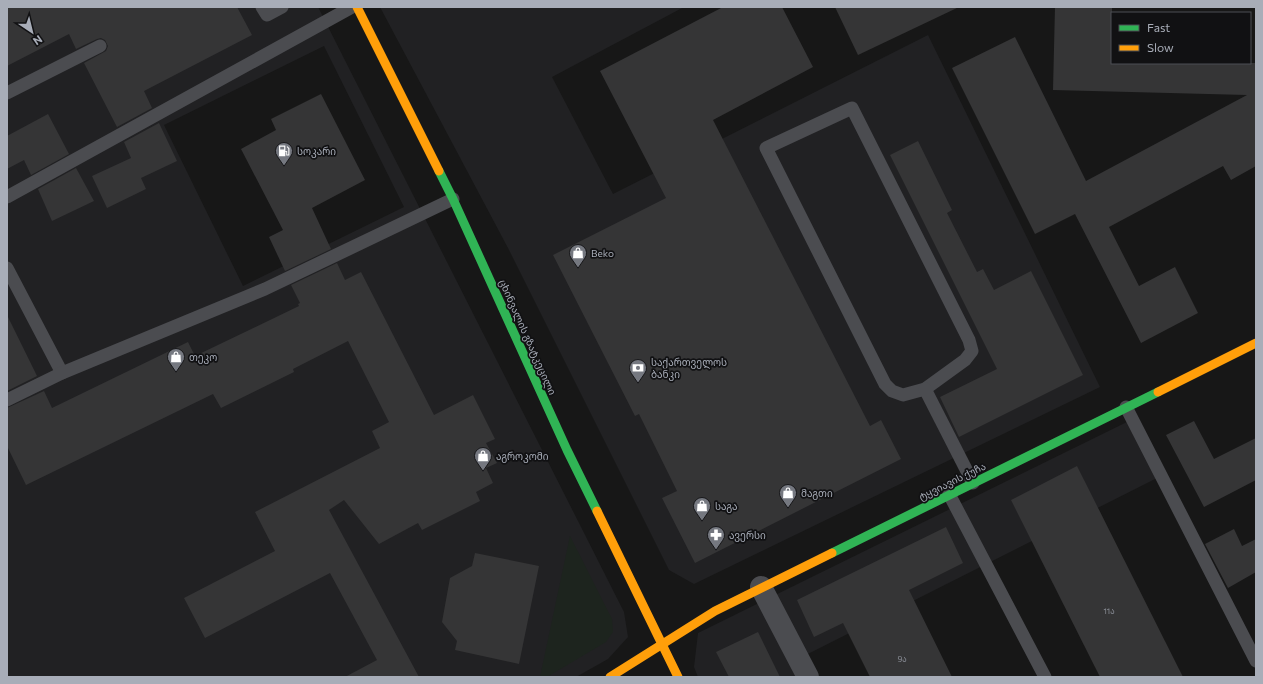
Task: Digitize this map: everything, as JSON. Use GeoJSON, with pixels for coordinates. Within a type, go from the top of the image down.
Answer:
{"type":"FeatureCollection","features":[{"type":"Feature","properties":{"kind":"main road","name":"ცხინვალის გზატკეცილი"},"geometry":{"type":"LineString","coordinates":[[357,7],[453,199],[567,450],[678,677]]}},
{"type":"Feature","properties":{"kind":"main road","name":"ტყვიავის ქუჩა"},"geometry":{"type":"LineString","coordinates":[[610,677],[715,610],[1256,343]]}},
{"type":"Feature","properties":{"kind":"street"},"geometry":{"type":"LineString","coordinates":[[761,588],[808,677]]}},
{"type":"Feature","properties":{"kind":"lane"},"geometry":{"type":"LineString","coordinates":[[262,7],[267,15],[282,7]]}},
{"type":"Feature","properties":{"kind":"lane"},"geometry":{"type":"LineString","coordinates":[[7,197],[352,7]]}},
{"type":"Feature","properties":{"kind":"lane"},"geometry":{"type":"LineString","coordinates":[[7,93],[100,46]]}},
{"type":"Feature","properties":{"kind":"lane"},"geometry":{"type":"LineString","coordinates":[[852,108],[970,340],[972,351],[965,360],[925,389],[904,396],[892,391],[885,384],[766,148],[852,108]]}},
{"type":"Feature","properties":{"kind":"lane"},"geometry":{"type":"LineString","coordinates":[[7,400],[62,373],[265,289],[453,199]]}},
{"type":"Feature","properties":{"kind":"lane"},"geometry":{"type":"LineString","coordinates":[[7,268],[62,373]]}},
{"type":"Feature","properties":{"kind":"lane"},"geometry":{"type":"LineString","coordinates":[[925,389],[973,483]]}},
{"type":"Feature","properties":{"kind":"lane"},"geometry":{"type":"LineString","coordinates":[[1126,407],[1256,661]]}},
{"type":"Feature","properties":{"kind":"lane"},"geometry":{"type":"LineString","coordinates":[[949,494],[1045,677]]}},
{"type":"Feature","properties":{"kind":"shaded area"},"geometry":{"type":"Polygon","coordinates":[[[7,7],[318,7],[624,612],[628,637],[608,659],[576,677],[7,677],[7,7]],[[324,46],[164,125],[243,286],[404,207],[324,46]]]}},
{"type":"Feature","properties":{"kind":"shaded area"},"geometry":{"type":"Polygon","coordinates":[[[380,7],[684,7],[552,77],[613,194],[928,35],[1100,387],[694,584],[669,570],[508,248],[380,7]]]}},
{"type":"Feature","properties":{"kind":"shaded area"},"geometry":{"type":"Polygon","coordinates":[[[1129,421],[1157,478],[790,663],[797,677],[698,677],[694,667],[698,633],[1129,421]]]}},
{"type":"Feature","properties":{"kind":"shaded area"},"geometry":{"type":"Polygon","coordinates":[[[570,536],[612,619],[613,632],[606,642],[547,677],[540,677],[570,536]]]}},
{"type":"Feature","properties":{"kind":"building"},"geometry":{"type":"Polygon","coordinates":[[[7,7],[237,7],[252,35],[144,91],[152,108],[117,127],[84,63],[106,51],[108,46],[105,40],[101,38],[97,39],[76,49],[69,34],[7,66],[7,7]]]}},
{"type":"Feature","properties":{"kind":"building"},"geometry":{"type":"Polygon","coordinates":[[[723,7],[782,7],[813,67],[713,120],[870,426],[881,420],[901,459],[695,563],[662,498],[677,491],[639,414],[635,416],[553,255],[666,198],[600,71],[723,7]]]}},
{"type":"Feature","properties":{"kind":"building"},"geometry":{"type":"Polygon","coordinates":[[[835,7],[959,7],[858,55],[835,7]]]}},
{"type":"Feature","properties":{"kind":"building"},"geometry":{"type":"Polygon","coordinates":[[[1055,7],[1112,7],[1111,64],[1256,63],[1256,166],[1231,180],[1223,166],[1109,227],[1139,286],[1175,267],[1198,313],[1141,343],[1075,214],[1035,234],[952,68],[1015,37],[1086,181],[1247,95],[1053,90],[1055,7]]]}},
{"type":"Feature","properties":{"kind":"building"},"geometry":{"type":"Polygon","coordinates":[[[321,94],[365,180],[312,208],[331,249],[285,271],[269,237],[283,230],[241,149],[276,130],[271,119],[321,94]]]}},
{"type":"Feature","properties":{"kind":"building"},"geometry":{"type":"Polygon","coordinates":[[[48,114],[69,154],[31,175],[24,160],[7,169],[7,136],[48,114]]]}},
{"type":"Feature","properties":{"kind":"building"},"geometry":{"type":"Polygon","coordinates":[[[159,123],[177,161],[141,178],[146,189],[107,208],[92,176],[131,158],[124,142],[159,123]]]}},
{"type":"Feature","properties":{"kind":"building"},"geometry":{"type":"Polygon","coordinates":[[[918,141],[952,210],[947,213],[977,272],[983,269],[994,290],[1031,271],[1083,375],[959,437],[940,397],[997,369],[890,155],[918,141]]]}},
{"type":"Feature","properties":{"kind":"building"},"geometry":{"type":"Polygon","coordinates":[[[76,168],[94,201],[52,221],[38,189],[76,168]]]}},
{"type":"Feature","properties":{"kind":"building"},"geometry":{"type":"Polygon","coordinates":[[[337,263],[345,280],[361,272],[434,415],[473,395],[495,439],[486,443],[497,463],[486,468],[493,483],[476,492],[480,501],[422,530],[418,523],[379,544],[344,500],[329,510],[419,677],[345,677],[377,660],[330,573],[205,638],[184,598],[275,551],[255,512],[380,448],[372,431],[389,422],[348,341],[293,369],[294,372],[221,408],[213,394],[26,485],[7,446],[7,408],[44,391],[52,408],[188,342],[195,356],[299,306],[298,304],[300,303],[291,285],[337,263]]]}},
{"type":"Feature","properties":{"kind":"building"},"geometry":{"type":"Polygon","coordinates":[[[7,315],[37,376],[7,391],[7,315]]]}},
{"type":"Feature","properties":{"kind":"building"},"geometry":{"type":"Polygon","coordinates":[[[1194,421],[1214,459],[1256,438],[1256,480],[1204,507],[1166,435],[1194,421]]]}},
{"type":"Feature","properties":{"kind":"building"},"geometry":{"type":"Polygon","coordinates":[[[1077,466],[1183,677],[1100,677],[1011,500],[1077,466]]]}},
{"type":"Feature","properties":{"kind":"building"},"geometry":{"type":"Polygon","coordinates":[[[946,527],[963,563],[909,590],[952,677],[870,677],[843,623],[814,637],[797,600],[946,527]]]}},
{"type":"Feature","properties":{"kind":"building"},"geometry":{"type":"Polygon","coordinates":[[[1234,529],[1242,546],[1256,539],[1256,572],[1228,588],[1205,544],[1234,529]]]}},
{"type":"Feature","properties":{"kind":"building"},"geometry":{"type":"Polygon","coordinates":[[[475,553],[539,566],[519,664],[455,650],[457,641],[442,622],[450,578],[472,566],[475,553]]]}},
{"type":"Feature","properties":{"kind":"building"},"geometry":{"type":"Polygon","coordinates":[[[758,632],[780,677],[729,677],[716,652],[758,632]]]}},
{"type":"Feature","properties":{"kind":"traffic: fast"},"geometry":{"type":"LineString","coordinates":[[439,171],[567,450],[597,511]]}},
{"type":"Feature","properties":{"kind":"traffic: fast"},"geometry":{"type":"LineString","coordinates":[[832,553],[1158,392]]}},
{"type":"Feature","properties":{"kind":"traffic: slow"},"geometry":{"type":"LineString","coordinates":[[357,7],[439,171]]}},
{"type":"Feature","properties":{"kind":"traffic: slow"},"geometry":{"type":"LineString","coordinates":[[1158,392],[1256,343]]}},
{"type":"Feature","properties":{"kind":"traffic: slow"},"geometry":{"type":"LineString","coordinates":[[597,511],[678,677]]}},
{"type":"Feature","properties":{"kind":"traffic: slow"},"geometry":{"type":"LineString","coordinates":[[610,677],[715,611],[832,553]]}},
{"type":"Feature","properties":{"kind":"place","name":"სოკარი"},"geometry":{"type":"Point","coordinates":[284,166]}},
{"type":"Feature","properties":{"kind":"place","name":"Beko"},"geometry":{"type":"Point","coordinates":[578,268]}},
{"type":"Feature","properties":{"kind":"place","name":"თეკო"},"geometry":{"type":"Point","coordinates":[176,372]}},
{"type":"Feature","properties":{"kind":"place","name":"საქართველოს ბანკი"},"geometry":{"type":"Point","coordinates":[638,383]}},
{"type":"Feature","properties":{"kind":"place","name":"აგროკომი"},"geometry":{"type":"Point","coordinates":[483,471]}},
{"type":"Feature","properties":{"kind":"place","name":"მაგთი"},"geometry":{"type":"Point","coordinates":[788,508]}},
{"type":"Feature","properties":{"kind":"place","name":"საგა"},"geometry":{"type":"Point","coordinates":[702,521]}},
{"type":"Feature","properties":{"kind":"place","name":"ავერსი"},"geometry":{"type":"Point","coordinates":[716,550]}}]}
